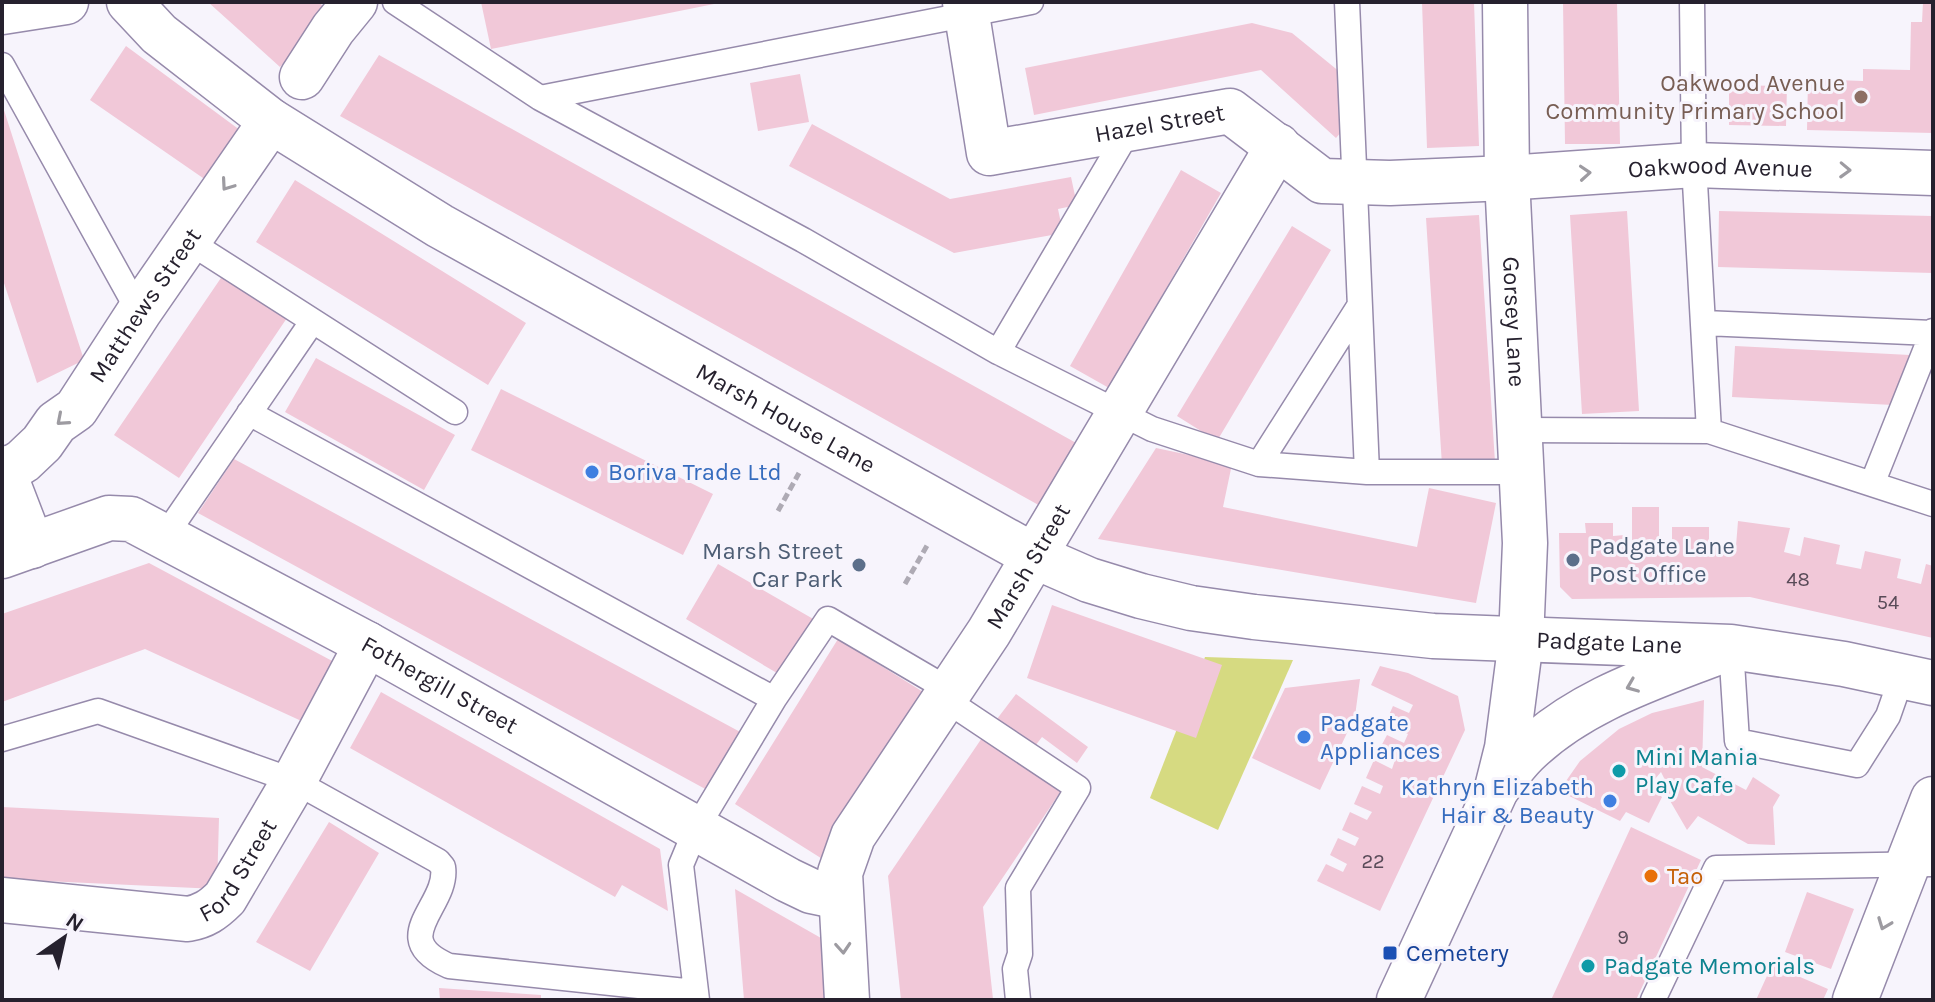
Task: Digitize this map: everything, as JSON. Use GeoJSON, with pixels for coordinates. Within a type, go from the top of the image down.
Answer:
{"type":"FeatureCollection","features":[{"type":"Feature","properties":{"kind":"street"},"geometry":{"type":"LineString","coordinates":[[2,12],[66,2]]}},
{"type":"Feature","properties":{"kind":"street","name":"Marsh House Lane"},"geometry":{"type":"LineString","coordinates":[[129,2],[159,34],[271,121],[440,226],[1034,556],[1089,580],[1191,608],[1410,635],[1521,640]]}},
{"type":"Feature","properties":{"kind":"street"},"geometry":{"type":"LineString","coordinates":[[302,77],[355,2]]}},
{"type":"Feature","properties":{"kind":"street","name":"Gorsey Lane"},"geometry":{"type":"LineString","coordinates":[[1505,2],[1507,178],[1525,543],[1521,640]]}},
{"type":"Feature","properties":{"kind":"street","name":"Hazel Street"},"geometry":{"type":"LineString","coordinates":[[966,9],[989,153],[1230,111],[1322,181],[1354,183],[1507,178]]}},
{"type":"Feature","properties":{"kind":"street","name":"Matthews Street"},"geometry":{"type":"LineString","coordinates":[[3,471],[23,461],[42,443],[56,423],[76,409],[271,121]]}},
{"type":"Feature","properties":{"kind":"street","name":"Marsh Street"},"geometry":{"type":"LineString","coordinates":[[847,1000],[840,873],[853,836],[948,695],[1034,556],[1278,146]]}},
{"type":"Feature","properties":{"kind":"street","name":"Oakwood Avenue"},"geometry":{"type":"LineString","coordinates":[[1507,178],[1694,165],[1933,173]]}},
{"type":"Feature","properties":{"kind":"street"},"geometry":{"type":"LineString","coordinates":[[3,471],[17,551]]}},
{"type":"Feature","properties":{"kind":"street","name":"Fothergill Street"},"geometry":{"type":"LineString","coordinates":[[17,551],[109,518],[131,519],[367,644],[800,886],[840,897]]}},
{"type":"Feature","properties":{"kind":"street","name":"Padgate Lane"},"geometry":{"type":"LineString","coordinates":[[1399,1000],[1497,788],[1507,748],[1521,640],[1731,647],[1918,679]]}},
{"type":"Feature","properties":{"kind":"street","name":"Ford Street"},"geometry":{"type":"LineString","coordinates":[[2,900],[188,919],[203,916],[225,898],[294,781],[367,644]]}},
{"type":"Feature","properties":{"kind":"street"},"geometry":{"type":"LineString","coordinates":[[1497,788],[1525,754],[1552,731],[1598,701],[1731,647]]}},
{"type":"Feature","properties":{"kind":"street"},"geometry":{"type":"LineString","coordinates":[[1855,1000],[1920,864],[1933,799]]}},
{"type":"Feature","properties":{"kind":"lane"},"geometry":{"type":"LineString","coordinates":[[395,2],[540,98],[803,240],[998,352],[1152,429],[1259,464],[1367,472],[1521,451],[1709,431],[1933,504]]}},
{"type":"Feature","properties":{"kind":"lane"},"geometry":{"type":"LineString","coordinates":[[540,98],[966,9],[1031,2]]}},
{"type":"Feature","properties":{"kind":"lane"},"geometry":{"type":"LineString","coordinates":[[1347,2],[1367,472]]}},
{"type":"Feature","properties":{"kind":"lane"},"geometry":{"type":"LineString","coordinates":[[1692,2],[1694,165],[1709,431]]}},
{"type":"Feature","properties":{"kind":"lane"},"geometry":{"type":"LineString","coordinates":[[2,65],[139,312]]}},
{"type":"Feature","properties":{"kind":"lane"},"geometry":{"type":"LineString","coordinates":[[998,352],[1129,130]]}},
{"type":"Feature","properties":{"kind":"lane"},"geometry":{"type":"LineString","coordinates":[[188,241],[455,412]]}},
{"type":"Feature","properties":{"kind":"lane"},"geometry":{"type":"LineString","coordinates":[[1259,464],[1358,308]]}},
{"type":"Feature","properties":{"kind":"lane"},"geometry":{"type":"LineString","coordinates":[[165,536],[312,322]]}},
{"type":"Feature","properties":{"kind":"lane"},"geometry":{"type":"LineString","coordinates":[[1704,323],[1932,332],[1872,484]]}},
{"type":"Feature","properties":{"kind":"lane"},"geometry":{"type":"LineString","coordinates":[[249,413],[774,699]]}},
{"type":"Feature","properties":{"kind":"lane"},"geometry":{"type":"LineString","coordinates":[[2,739],[98,711],[294,781],[438,861],[443,867],[443,883],[421,926],[422,944],[435,960],[449,966],[696,996],[681,865],[696,829],[774,699],[828,619],[948,695],[1078,788],[1018,888],[1020,954],[1015,969],[1018,1000]]}},
{"type":"Feature","properties":{"kind":"lane"},"geometry":{"type":"LineString","coordinates":[[1731,647],[1737,741],[1857,765],[1888,716],[1918,679]]}},
{"type":"Feature","properties":{"kind":"lane"},"geometry":{"type":"LineString","coordinates":[[1653,1000],[1716,868],[1920,864]]}},
{"type":"Feature","properties":{"kind":"path"},"geometry":{"type":"LineString","coordinates":[[778,511],[806,462]]}},
{"type":"Feature","properties":{"kind":"path"},"geometry":{"type":"LineString","coordinates":[[905,584],[934,533]]}},
{"type":"Feature","properties":{"kind":"green space"},"geometry":{"type":"Polygon","coordinates":[[[1205,657],[1293,660],[1218,830],[1150,798],[1205,657]]]}},
{"type":"Feature","properties":{"kind":"building"},"geometry":{"type":"Polygon","coordinates":[[[208,2],[319,2],[329,13],[280,67],[208,2]]]}},
{"type":"Feature","properties":{"kind":"building"},"geometry":{"type":"Polygon","coordinates":[[[481,2],[719,2],[719,3],[491,49],[481,2]]]}},
{"type":"Feature","properties":{"kind":"building"},"geometry":{"type":"Polygon","coordinates":[[[1422,2],[1474,2],[1479,146],[1427,148],[1422,2]]]}},
{"type":"Feature","properties":{"kind":"building"},"geometry":{"type":"Polygon","coordinates":[[[1563,2],[1617,2],[1620,144],[1565,144],[1563,2]]]}},
{"type":"Feature","properties":{"kind":"building"},"geometry":{"type":"Polygon","coordinates":[[[1923,2],[1933,2],[1933,133],[1807,130],[1808,79],[1863,81],[1863,69],[1910,70],[1911,22],[1922,22],[1923,2]]]}},
{"type":"Feature","properties":{"kind":"building"},"geometry":{"type":"Polygon","coordinates":[[[1252,23],[1292,33],[1346,77],[1349,123],[1336,138],[1261,70],[1034,115],[1025,68],[1252,23]]]}},
{"type":"Feature","properties":{"kind":"building"},"geometry":{"type":"Polygon","coordinates":[[[126,46],[248,136],[216,187],[90,100],[126,46]]]}},
{"type":"Feature","properties":{"kind":"building"},"geometry":{"type":"Polygon","coordinates":[[[379,55],[1078,444],[1044,508],[340,116],[379,55]]]}},
{"type":"Feature","properties":{"kind":"building"},"geometry":{"type":"Polygon","coordinates":[[[800,74],[809,122],[758,131],[750,83],[800,74]]]}},
{"type":"Feature","properties":{"kind":"building"},"geometry":{"type":"Polygon","coordinates":[[[1729,85],[1787,86],[1786,126],[1729,125],[1729,85]]]}},
{"type":"Feature","properties":{"kind":"building"},"geometry":{"type":"Polygon","coordinates":[[[3,107],[84,360],[37,383],[2,277],[3,107]]]}},
{"type":"Feature","properties":{"kind":"building"},"geometry":{"type":"Polygon","coordinates":[[[812,124],[950,199],[1071,177],[1077,205],[1058,209],[1063,233],[954,253],[789,166],[812,124]]]}},
{"type":"Feature","properties":{"kind":"building"},"geometry":{"type":"Polygon","coordinates":[[[1181,170],[1221,193],[1109,388],[1070,366],[1181,170]]]}},
{"type":"Feature","properties":{"kind":"building"},"geometry":{"type":"Polygon","coordinates":[[[295,180],[526,323],[488,385],[256,242],[295,180]]]}},
{"type":"Feature","properties":{"kind":"building"},"geometry":{"type":"Polygon","coordinates":[[[1627,211],[1639,411],[1582,414],[1570,215],[1627,211]]]}},
{"type":"Feature","properties":{"kind":"building"},"geometry":{"type":"Polygon","coordinates":[[[1719,211],[1933,216],[1933,273],[1718,267],[1719,211]]]}},
{"type":"Feature","properties":{"kind":"building"},"geometry":{"type":"Polygon","coordinates":[[[1479,215],[1495,462],[1442,465],[1426,218],[1479,215]]]}},
{"type":"Feature","properties":{"kind":"building"},"geometry":{"type":"Polygon","coordinates":[[[1292,226],[1331,250],[1217,441],[1177,416],[1292,226]]]}},
{"type":"Feature","properties":{"kind":"building"},"geometry":{"type":"Polygon","coordinates":[[[225,272],[289,315],[179,478],[114,435],[225,272]]]}},
{"type":"Feature","properties":{"kind":"building"},"geometry":{"type":"Polygon","coordinates":[[[1735,346],[1910,355],[1893,405],[1732,397],[1735,346]]]}},
{"type":"Feature","properties":{"kind":"building"},"geometry":{"type":"Polygon","coordinates":[[[316,358],[455,435],[424,490],[285,412],[316,358]]]}},
{"type":"Feature","properties":{"kind":"building","name":"Boriva Trade Ltd"},"geometry":{"type":"Polygon","coordinates":[[[501,389],[713,494],[683,555],[471,450],[501,389]]]}},
{"type":"Feature","properties":{"kind":"building"},"geometry":{"type":"Polygon","coordinates":[[[1156,448],[1232,464],[1223,507],[1417,547],[1429,488],[1496,503],[1476,603],[1098,539],[1156,448]]]}},
{"type":"Feature","properties":{"kind":"building"},"geometry":{"type":"Polygon","coordinates":[[[234,459],[744,734],[709,791],[198,513],[234,459]]]}},
{"type":"Feature","properties":{"kind":"building"},"geometry":{"type":"Polygon","coordinates":[[[1632,507],[1659,507],[1659,547],[1672,547],[1672,527],[1709,527],[1709,546],[1736,546],[1738,521],[1790,528],[1784,552],[1800,556],[1804,537],[1840,545],[1836,564],[1861,569],[1865,551],[1901,559],[1897,578],[1921,584],[1926,564],[1933,566],[1933,638],[1750,597],[1572,599],[1560,587],[1559,533],[1586,533],[1585,523],[1613,523],[1613,536],[1625,535],[1625,543],[1632,543],[1632,507]]]}},
{"type":"Feature","properties":{"kind":"building"},"geometry":{"type":"Polygon","coordinates":[[[149,563],[336,663],[308,724],[145,649],[2,702],[2,614],[149,563]]]}},
{"type":"Feature","properties":{"kind":"building"},"geometry":{"type":"Polygon","coordinates":[[[718,564],[815,620],[782,676],[686,619],[718,564]]]}},
{"type":"Feature","properties":{"kind":"building"},"geometry":{"type":"Polygon","coordinates":[[[1052,605],[1222,665],[1196,738],[1027,678],[1052,605]]]}},
{"type":"Feature","properties":{"kind":"building"},"geometry":{"type":"Polygon","coordinates":[[[838,639],[928,695],[824,860],[735,804],[838,639]]]}},
{"type":"Feature","properties":{"kind":"building"},"geometry":{"type":"Polygon","coordinates":[[[1380,666],[1408,673],[1458,696],[1465,730],[1380,911],[1317,881],[1326,864],[1343,872],[1347,864],[1330,855],[1338,838],[1355,846],[1359,838],[1342,830],[1350,812],[1367,820],[1372,812],[1354,804],[1362,786],[1380,794],[1383,786],[1366,778],[1374,760],[1392,769],[1395,760],[1378,752],[1387,735],[1404,743],[1408,734],[1385,724],[1393,706],[1409,713],[1413,705],[1371,685],[1380,666]]]}},
{"type":"Feature","properties":{"kind":"building","name":"Padgate Appliances"},"geometry":{"type":"Polygon","coordinates":[[[1360,679],[1355,716],[1320,790],[1252,758],[1285,688],[1360,679]]]}},
{"type":"Feature","properties":{"kind":"building"},"geometry":{"type":"Polygon","coordinates":[[[381,692],[660,849],[668,911],[622,885],[615,897],[350,748],[381,692]]]}},
{"type":"Feature","properties":{"kind":"building"},"geometry":{"type":"Polygon","coordinates":[[[1016,694],[1088,747],[1077,763],[1042,737],[1035,746],[997,719],[1016,694]]]}},
{"type":"Feature","properties":{"kind":"building"},"geometry":{"type":"Polygon","coordinates":[[[1704,700],[1702,767],[1746,790],[1753,777],[1780,795],[1773,807],[1775,845],[1748,844],[1698,816],[1687,830],[1662,787],[1664,778],[1661,772],[1649,786],[1662,797],[1649,823],[1626,812],[1620,821],[1559,791],[1580,761],[1619,729],[1652,713],[1704,700]]]}},
{"type":"Feature","properties":{"kind":"building"},"geometry":{"type":"Polygon","coordinates":[[[986,732],[1065,785],[983,907],[993,999],[901,1000],[888,876],[986,732]]]}},
{"type":"Feature","properties":{"kind":"building"},"geometry":{"type":"Polygon","coordinates":[[[2,807],[219,818],[217,889],[2,879],[2,807]]]}},
{"type":"Feature","properties":{"kind":"building"},"geometry":{"type":"Polygon","coordinates":[[[329,822],[379,853],[310,971],[256,942],[329,822]]]}},
{"type":"Feature","properties":{"kind":"building"},"geometry":{"type":"Polygon","coordinates":[[[1631,827],[1701,860],[1636,1000],[1551,1000],[1631,827]]]}},
{"type":"Feature","properties":{"kind":"building"},"geometry":{"type":"Polygon","coordinates":[[[735,889],[821,938],[826,1000],[744,1000],[735,889]]]}},
{"type":"Feature","properties":{"kind":"building"},"geometry":{"type":"Polygon","coordinates":[[[1807,892],[1854,909],[1831,969],[1785,952],[1807,892]]]}},
{"type":"Feature","properties":{"kind":"building"},"geometry":{"type":"Polygon","coordinates":[[[1772,965],[1828,989],[1823,1000],[1756,1000],[1772,965]]]}},
{"type":"Feature","properties":{"kind":"building"},"geometry":{"type":"Polygon","coordinates":[[[439,988],[541,995],[541,1000],[440,1000],[439,988]]]}},
{"type":"Feature","properties":{"kind":"place","name":"Oakwood Avenue Community Primary School"},"geometry":{"type":"Point","coordinates":[1861,97]}},
{"type":"Feature","properties":{"kind":"place","name":"Boriva Trade Ltd"},"geometry":{"type":"Point","coordinates":[592,472]}},
{"type":"Feature","properties":{"kind":"place","name":"Padgate Lane Post Office"},"geometry":{"type":"Point","coordinates":[1573,560]}},
{"type":"Feature","properties":{"kind":"place","name":"Marsh Street Car Park"},"geometry":{"type":"Point","coordinates":[859,565]}},
{"type":"Feature","properties":{"kind":"place","name":"Padgate Appliances"},"geometry":{"type":"Point","coordinates":[1304,737]}},
{"type":"Feature","properties":{"kind":"place","name":"Mini Mania Play Cafe"},"geometry":{"type":"Point","coordinates":[1619,771]}},
{"type":"Feature","properties":{"kind":"place","name":"Kathryn Elizabeth Hair & Beauty"},"geometry":{"type":"Point","coordinates":[1610,801]}},
{"type":"Feature","properties":{"kind":"place","name":"Tao"},"geometry":{"type":"Point","coordinates":[1651,876]}},
{"type":"Feature","properties":{"kind":"place","name":"Cemetery"},"geometry":{"type":"Point","coordinates":[1390,953]}},
{"type":"Feature","properties":{"kind":"place","name":"Padgate Memorials"},"geometry":{"type":"Point","coordinates":[1588,966]}}]}
